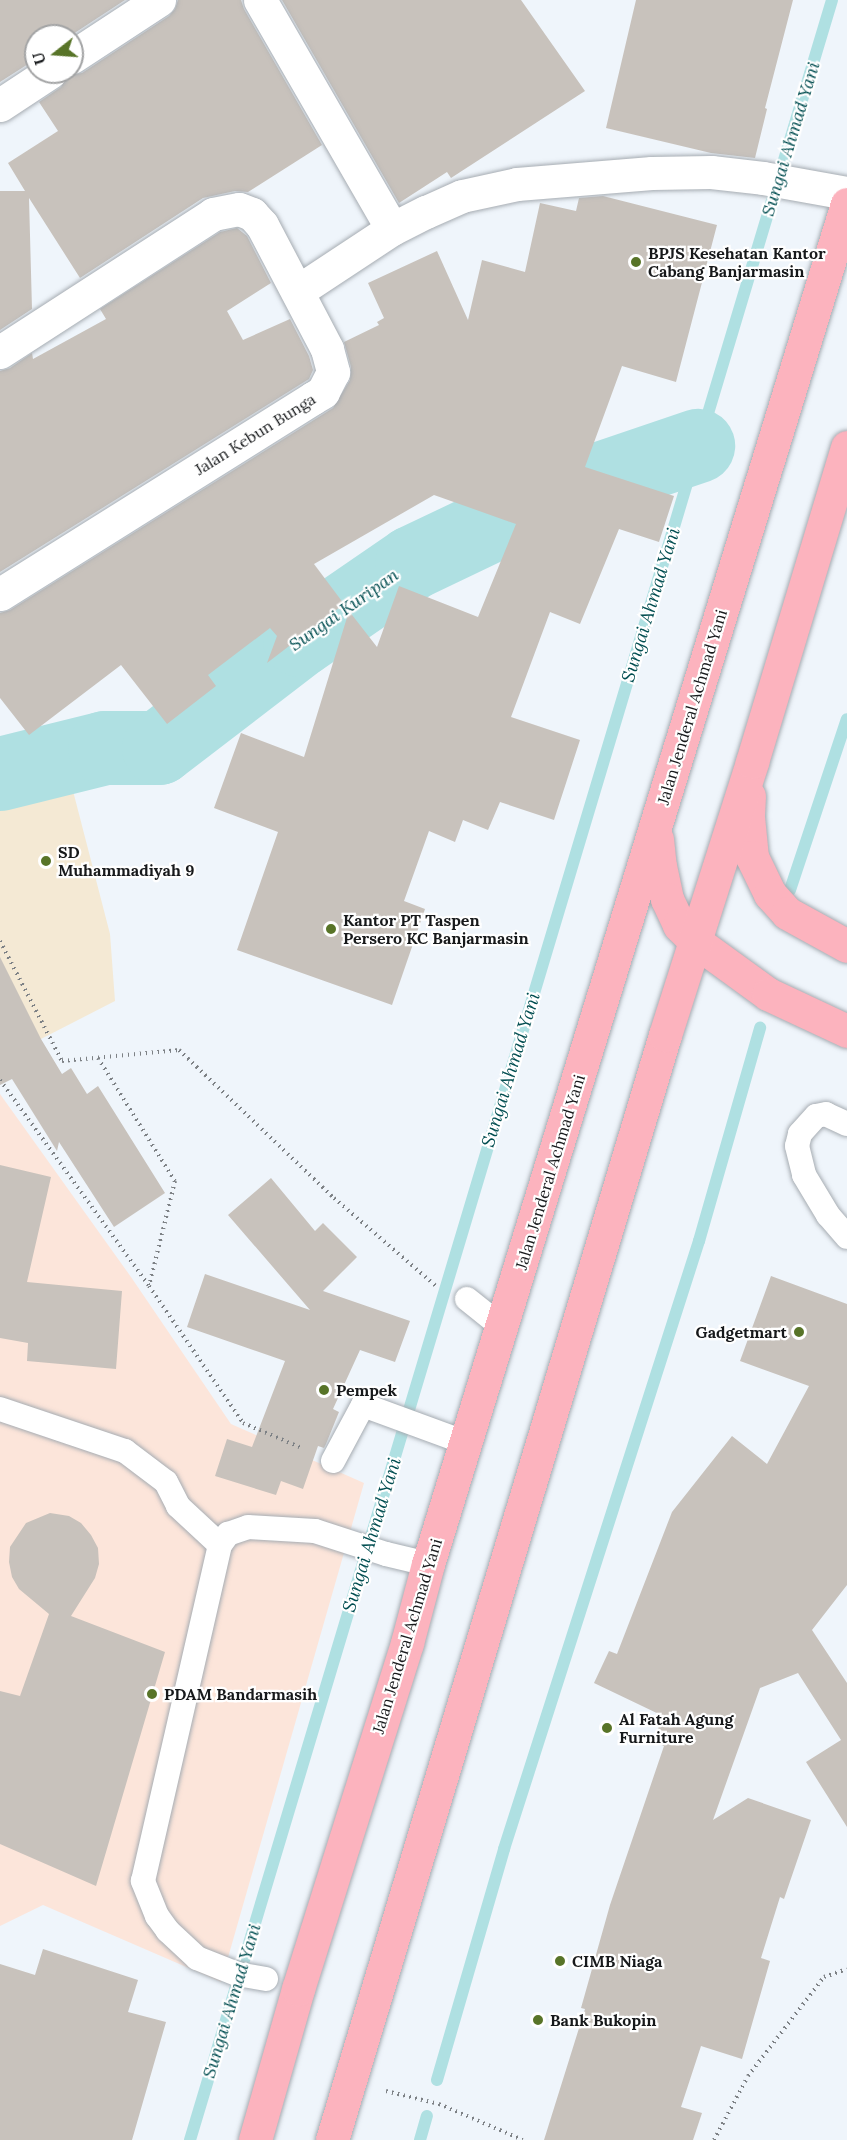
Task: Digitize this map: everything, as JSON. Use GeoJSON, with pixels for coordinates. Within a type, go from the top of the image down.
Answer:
{"type":"FeatureCollection","features":[{"type":"Feature","properties":{"kind":"highway","name":"Jalan Jenderal Achmad Yani"},"geometry":{"type":"LineString","coordinates":[[255,2140],[298,1989],[407,1643],[428,1564],[847,204]]}},
{"type":"Feature","properties":{"kind":"highway"},"geometry":{"type":"LineString","coordinates":[[332,2140],[694,941],[752,762],[846,453]]}},
{"type":"Feature","properties":{"kind":"highway"},"geometry":{"type":"LineString","coordinates":[[752,762],[748,816],[752,857],[770,894],[787,913],[847,946]]}},
{"type":"Feature","properties":{"kind":"highway"},"geometry":{"type":"LineString","coordinates":[[656,825],[660,866],[667,899],[679,925],[694,941],[768,994],[847,1031]]}},
{"type":"Feature","properties":{"kind":"street"},"geometry":{"type":"LineString","coordinates":[[84,49],[159,0]]}},
{"type":"Feature","properties":{"kind":"street"},"geometry":{"type":"LineString","coordinates":[[260,0],[392,229]]}},
{"type":"Feature","properties":{"kind":"street"},"geometry":{"type":"LineString","coordinates":[[0,105],[32,84]]}},
{"type":"Feature","properties":{"kind":"street"},"geometry":{"type":"LineString","coordinates":[[298,291],[392,229],[462,196],[517,184],[652,173],[711,172],[764,178],[847,193]]}},
{"type":"Feature","properties":{"kind":"street","name":"Jalan Kebun Bunga"},"geometry":{"type":"LineString","coordinates":[[0,352],[213,214],[231,209],[245,210],[262,225],[298,291],[331,362],[333,372],[323,392],[0,594]]}},
{"type":"Feature","properties":{"kind":"lane"},"geometry":{"type":"LineString","coordinates":[[847,1124],[826,1114],[816,1116],[800,1134],[797,1146],[804,1174],[828,1215],[847,1237]]}},
{"type":"Feature","properties":{"kind":"lane"},"geometry":{"type":"LineString","coordinates":[[467,1299],[502,1328]]}},
{"type":"Feature","properties":{"kind":"lane"},"geometry":{"type":"LineString","coordinates":[[333,1461],[363,1405],[467,1443]]}},
{"type":"Feature","properties":{"kind":"lane"},"geometry":{"type":"LineString","coordinates":[[0,1409],[125,1451],[166,1482],[178,1506],[220,1545]]}},
{"type":"Feature","properties":{"kind":"lane"},"geometry":{"type":"LineString","coordinates":[[266,1979],[237,1974],[196,1958],[168,1931],[157,1916],[143,1881],[220,1545],[228,1534],[248,1527],[315,1531],[428,1564]]}},
{"type":"Feature","properties":{"kind":"path"},"geometry":{"type":"LineString","coordinates":[[0,941],[62,1061],[179,1050],[334,1198],[431,1284]]}},
{"type":"Feature","properties":{"kind":"path"},"geometry":{"type":"LineString","coordinates":[[98,1058],[175,1181],[149,1286]]}},
{"type":"Feature","properties":{"kind":"path"},"geometry":{"type":"LineString","coordinates":[[0,1080],[149,1286],[243,1423],[333,1461]]}},
{"type":"Feature","properties":{"kind":"path"},"geometry":{"type":"LineString","coordinates":[[714,2140],[748,2076],[824,1977],[847,1969]]}},
{"type":"Feature","properties":{"kind":"path"},"geometry":{"type":"LineString","coordinates":[[349,2084],[439,2104],[523,2140]]}},
{"type":"Feature","properties":{"kind":"shaded area","name":"SD Muhammadiyah 9"},"geometry":{"type":"Polygon","coordinates":[[[0,750],[4,756],[72,787],[110,934],[115,1001],[0,1060],[0,750]]]}},
{"type":"Feature","properties":{"kind":"shaded area","name":"PDAM Bandarmasih"},"geometry":{"type":"Polygon","coordinates":[[[0,1094],[131,1277],[231,1424],[364,1483],[221,1982],[43,1905],[0,1926],[0,1094]]]}},
{"type":"Feature","properties":{"kind":"building"},"geometry":{"type":"Polygon","coordinates":[[[0,0],[125,0],[84,27],[84,24],[24,24],[24,67],[0,82],[0,0]]]}},
{"type":"Feature","properties":{"kind":"building"},"geometry":{"type":"Polygon","coordinates":[[[178,0],[241,0],[322,145],[248,192],[235,191],[203,198],[80,278],[29,198],[32,309],[0,330],[0,191],[25,191],[8,163],[58,131],[39,102],[63,84],[84,84],[84,72],[169,16],[178,0]]]}},
{"type":"Feature","properties":{"kind":"building"},"geometry":{"type":"Polygon","coordinates":[[[282,0],[521,0],[585,91],[451,178],[447,172],[399,203],[282,0]]]}},
{"type":"Feature","properties":{"kind":"building"},"geometry":{"type":"Polygon","coordinates":[[[636,0],[793,0],[765,108],[767,109],[755,158],[711,153],[606,128],[636,0]]]}},
{"type":"Feature","properties":{"kind":"building"},"geometry":{"type":"Polygon","coordinates":[[[603,196],[717,225],[676,382],[622,366],[585,467],[674,496],[659,542],[619,529],[580,624],[550,612],[511,717],[580,740],[554,820],[500,802],[488,830],[463,820],[455,842],[429,831],[404,901],[425,909],[392,1005],[237,950],[278,832],[214,808],[241,733],[304,757],[349,611],[377,647],[399,586],[478,617],[516,524],[434,495],[314,564],[344,604],[267,663],[277,636],[270,628],[208,675],[216,686],[167,724],[121,665],[29,735],[0,698],[0,613],[10,610],[333,408],[350,380],[351,367],[344,342],[379,325],[377,322],[384,318],[368,283],[437,251],[468,320],[482,260],[525,272],[540,203],[576,211],[579,198],[603,196]]]}},
{"type":"Feature","properties":{"kind":"building"},"geometry":{"type":"Polygon","coordinates":[[[237,228],[247,236],[271,283],[227,311],[243,340],[290,319],[309,356],[313,370],[309,379],[0,572],[0,371],[10,368],[32,353],[33,359],[106,319],[100,309],[220,232],[237,228]]]}},
{"type":"Feature","properties":{"kind":"building"},"geometry":{"type":"Polygon","coordinates":[[[0,957],[41,1039],[62,1074],[71,1068],[87,1094],[98,1086],[165,1193],[114,1227],[59,1142],[57,1151],[12,1079],[0,1085],[0,957]]]}},
{"type":"Feature","properties":{"kind":"building"},"geometry":{"type":"Polygon","coordinates":[[[0,1165],[51,1177],[27,1282],[122,1291],[116,1369],[27,1361],[28,1343],[0,1338],[0,1165]]]}},
{"type":"Feature","properties":{"kind":"building"},"geometry":{"type":"Polygon","coordinates":[[[271,1178],[315,1231],[323,1223],[357,1257],[323,1291],[410,1321],[395,1362],[360,1350],[333,1409],[339,1412],[326,1444],[324,1448],[318,1446],[303,1489],[281,1481],[276,1495],[215,1476],[227,1439],[252,1447],[285,1361],[187,1327],[205,1274],[310,1310],[228,1215],[271,1178]]]}},
{"type":"Feature","properties":{"kind":"building"},"geometry":{"type":"Polygon","coordinates":[[[771,1276],[847,1304],[847,1585],[812,1630],[847,1683],[847,1827],[806,1762],[841,1740],[798,1673],[760,1688],[713,1820],[748,1798],[811,1820],[784,1899],[780,1897],[761,1958],[770,1961],[742,2059],[701,2046],[681,2107],[702,2113],[693,2140],[544,2140],[585,2009],[581,2008],[610,1905],[664,1746],[653,1742],[663,1716],[594,1683],[609,1651],[617,1654],[672,1512],[732,1436],[767,1464],[809,1386],[740,1361],[771,1276]]]}},
{"type":"Feature","properties":{"kind":"building"},"geometry":{"type":"Polygon","coordinates":[[[50,1513],[69,1516],[81,1523],[98,1548],[99,1564],[95,1578],[71,1616],[165,1652],[96,1886],[0,1844],[0,1691],[20,1696],[49,1614],[19,1589],[12,1577],[9,1562],[10,1547],[26,1523],[50,1513]]]}},
{"type":"Feature","properties":{"kind":"building"},"geometry":{"type":"Polygon","coordinates":[[[43,1949],[138,1980],[128,2012],[166,2022],[132,2140],[0,2140],[0,1964],[35,1975],[43,1949]]]}},
{"type":"Feature","properties":{"kind":"waterway","name":"Sungai Ahmad Yani"},"geometry":{"type":"LineString","coordinates":[[190,2140],[832,0]]}},
{"type":"Feature","properties":{"kind":"waterway","name":"Sungai Kuripan"},"geometry":{"type":"LineString","coordinates":[[0,774],[105,748],[159,748],[300,640],[412,563],[559,493],[698,446]]}},
{"type":"Feature","properties":{"kind":"waterway","name":"Sungai Ahmad Yani"},"geometry":{"type":"LineString","coordinates":[[790,890],[847,719]]}},
{"type":"Feature","properties":{"kind":"waterway","name":"Sungai Ahmad Yani"},"geometry":{"type":"LineString","coordinates":[[437,2080],[504,1849],[699,1241],[760,1028]]}},
{"type":"Feature","properties":{"kind":"waterway","name":"Sungai Ahmad Yani"},"geometry":{"type":"LineString","coordinates":[[420,2140],[427,2116]]}},
{"type":"Feature","properties":{"kind":"place","name":"BPJS Kesehatan Kantor Cabang Banjarmasin"},"geometry":{"type":"Point","coordinates":[636,262]}},
{"type":"Feature","properties":{"kind":"place","name":"SD Muhammadiyah 9"},"geometry":{"type":"Point","coordinates":[46,861]}},
{"type":"Feature","properties":{"kind":"place","name":"Kantor PT Taspen Persero KC Banjarmasin"},"geometry":{"type":"Point","coordinates":[331,929]}},
{"type":"Feature","properties":{"kind":"place","name":"Gadgetmart"},"geometry":{"type":"Point","coordinates":[799,1332]}},
{"type":"Feature","properties":{"kind":"place","name":"Pempek"},"geometry":{"type":"Point","coordinates":[324,1390]}},
{"type":"Feature","properties":{"kind":"place","name":"PDAM Bandarmasih"},"geometry":{"type":"Point","coordinates":[152,1694]}},
{"type":"Feature","properties":{"kind":"place","name":"Al Fatah Agung Furniture"},"geometry":{"type":"Point","coordinates":[607,1728]}},
{"type":"Feature","properties":{"kind":"place","name":"CIMB Niaga"},"geometry":{"type":"Point","coordinates":[560,1961]}},
{"type":"Feature","properties":{"kind":"place","name":"Bank Bukopin"},"geometry":{"type":"Point","coordinates":[538,2020]}}]}
